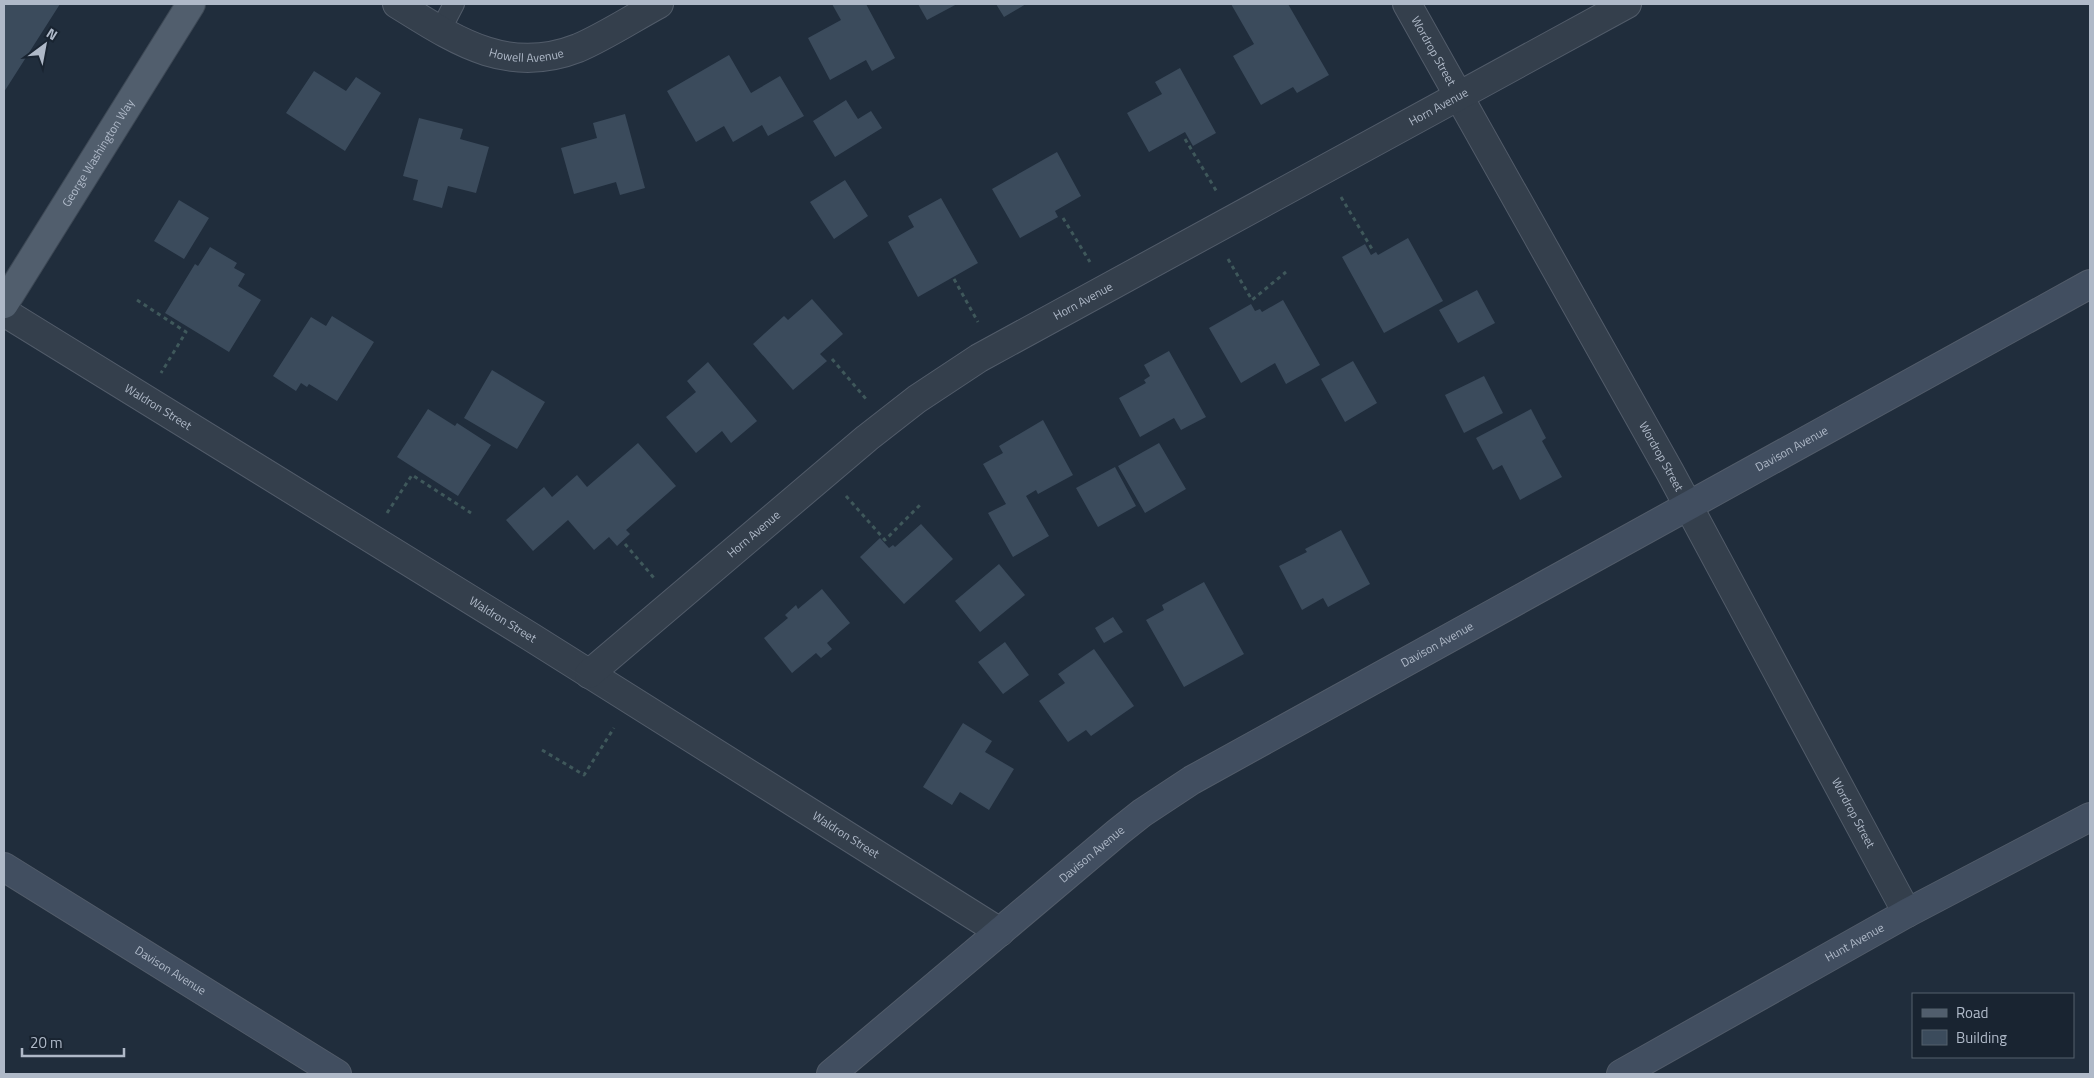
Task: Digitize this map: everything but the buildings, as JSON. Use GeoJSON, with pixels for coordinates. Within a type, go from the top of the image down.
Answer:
{"type":"FeatureCollection","features":[{"type":"Feature","properties":{"kind":"main road","name":"George Washington Way"},"geometry":{"type":"LineString","coordinates":[[4,304],[191,4]]}},
{"type":"Feature","properties":{"kind":"street","name":"Howell Avenue"},"geometry":{"type":"LineString","coordinates":[[397,4],[465,44],[493,54],[520,58],[546,57],[578,47],[659,4]]}},
{"type":"Feature","properties":{"kind":"street","name":"Wordrop Street"},"geometry":{"type":"LineString","coordinates":[[1407,4],[1458,98],[1688,505],[1907,913]]}},
{"type":"Feature","properties":{"kind":"street","name":"Horn Avenue"},"geometry":{"type":"LineString","coordinates":[[589,674],[867,438],[917,399],[980,358],[1628,4]]}},
{"type":"Feature","properties":{"kind":"street","name":"Davison Avenue"},"geometry":{"type":"LineString","coordinates":[[831,1074],[1124,827],[1192,780],[2090,284]]}},
{"type":"Feature","properties":{"kind":"street","name":"Waldron Street"},"geometry":{"type":"LineString","coordinates":[[4,312],[589,674],[1000,932]]}},
{"type":"Feature","properties":{"kind":"street","name":"Hunt Avenue"},"geometry":{"type":"LineString","coordinates":[[1621,1074],[1907,913],[2090,817]]}},
{"type":"Feature","properties":{"kind":"street","name":"Davison Avenue"},"geometry":{"type":"LineString","coordinates":[[4,867],[337,1074]]}},
{"type":"Feature","properties":{"kind":"lane"},"geometry":{"type":"LineString","coordinates":[[440,31],[454,4]]}},
{"type":"Feature","properties":{"kind":"path"},"geometry":{"type":"LineString","coordinates":[[1186,139],[1218,194]]}},
{"type":"Feature","properties":{"kind":"path"},"geometry":{"type":"LineString","coordinates":[[1340,196],[1372,249]]}},
{"type":"Feature","properties":{"kind":"path"},"geometry":{"type":"LineString","coordinates":[[1063,218],[1090,262]]}},
{"type":"Feature","properties":{"kind":"path"},"geometry":{"type":"LineString","coordinates":[[1227,258],[1252,300],[1286,272]]}},
{"type":"Feature","properties":{"kind":"path"},"geometry":{"type":"LineString","coordinates":[[954,279],[978,323]]}},
{"type":"Feature","properties":{"kind":"path"},"geometry":{"type":"LineString","coordinates":[[137,300],[186,332],[160,375]]}},
{"type":"Feature","properties":{"kind":"path"},"geometry":{"type":"LineString","coordinates":[[832,360],[866,400]]}},
{"type":"Feature","properties":{"kind":"path"},"geometry":{"type":"LineString","coordinates":[[386,515],[412,475],[471,513]]}},
{"type":"Feature","properties":{"kind":"path"},"geometry":{"type":"LineString","coordinates":[[846,495],[885,540],[921,504]]}},
{"type":"Feature","properties":{"kind":"path"},"geometry":{"type":"LineString","coordinates":[[625,544],[656,581]]}},
{"type":"Feature","properties":{"kind":"path"},"geometry":{"type":"LineString","coordinates":[[542,750],[584,775],[614,728]]}}]}
